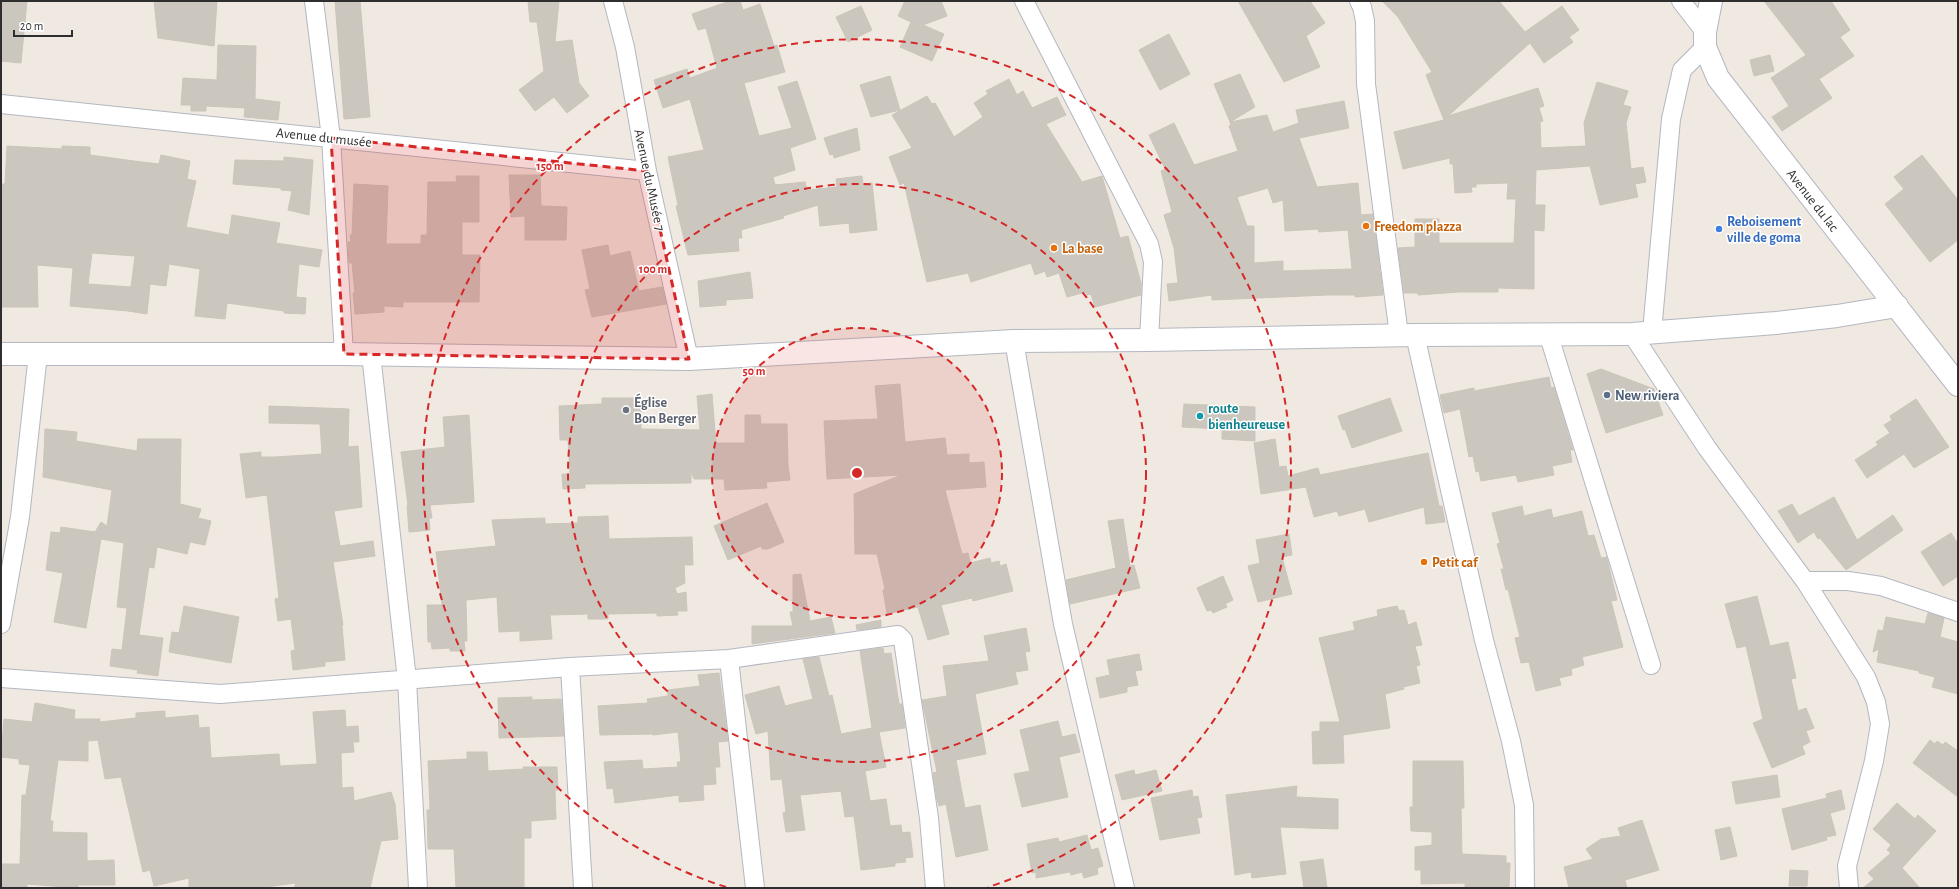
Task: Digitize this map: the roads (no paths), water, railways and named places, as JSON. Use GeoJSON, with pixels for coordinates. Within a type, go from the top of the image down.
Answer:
{"type":"FeatureCollection","features":[{"type":"Feature","properties":{"kind":"street"},"geometry":{"type":"LineString","coordinates":[[314,1],[331,138],[344,354]]}},
{"type":"Feature","properties":{"kind":"street","name":"Avenue du Musée 7"},"geometry":{"type":"LineString","coordinates":[[613,1],[625,47],[647,171],[689,359]]}},
{"type":"Feature","properties":{"kind":"street"},"geometry":{"type":"LineString","coordinates":[[1024,1],[1149,244],[1153,262],[1149,340]]}},
{"type":"Feature","properties":{"kind":"street"},"geometry":{"type":"LineString","coordinates":[[1359,1],[1365,21],[1366,84],[1407,335],[1511,741],[1524,805],[1526,888]]}},
{"type":"Feature","properties":{"kind":"street"},"geometry":{"type":"LineString","coordinates":[[1681,1],[1705,39]]}},
{"type":"Feature","properties":{"kind":"street"},"geometry":{"type":"LineString","coordinates":[[1711,1],[1705,39],[1682,70],[1671,120],[1642,333],[1706,448],[1805,581],[1866,677],[1876,702],[1880,724],[1874,761],[1847,866],[1849,888]]}},
{"type":"Feature","properties":{"kind":"street","name":"Avenue du lac"},"geometry":{"type":"LineString","coordinates":[[1705,39],[1718,78],[1958,385]]}},
{"type":"Feature","properties":{"kind":"street","name":"Avenue du musée"},"geometry":{"type":"LineString","coordinates":[[1,104],[647,171]]}},
{"type":"Feature","properties":{"kind":"street"},"geometry":{"type":"LineString","coordinates":[[1,354],[371,354],[689,359],[1014,341],[1642,333],[1784,322],[1897,306]]}},
{"type":"Feature","properties":{"kind":"street"},"geometry":{"type":"LineString","coordinates":[[1548,333],[1651,665]]}},
{"type":"Feature","properties":{"kind":"street"},"geometry":{"type":"LineString","coordinates":[[1014,341],[1063,624],[1125,888]]}},
{"type":"Feature","properties":{"kind":"street"},"geometry":{"type":"LineString","coordinates":[[1,624],[20,517],[38,354]]}},
{"type":"Feature","properties":{"kind":"street"},"geometry":{"type":"LineString","coordinates":[[371,354],[407,680],[418,888]]}},
{"type":"Feature","properties":{"kind":"street"},"geometry":{"type":"LineString","coordinates":[[1805,581],[1848,581],[1881,586],[1958,612]]}},
{"type":"Feature","properties":{"kind":"street"},"geometry":{"type":"LineString","coordinates":[[1,678],[220,694],[570,667],[729,659],[898,635],[901,637],[929,818],[935,888]]}},
{"type":"Feature","properties":{"kind":"street"},"geometry":{"type":"LineString","coordinates":[[729,659],[755,888]]}},
{"type":"Feature","properties":{"kind":"street"},"geometry":{"type":"LineString","coordinates":[[570,667],[583,888]]}},
{"type":"Feature","properties":{"kind":"place","name":"Freedom plazza"},"geometry":{"type":"Point","coordinates":[1366,226]}},
{"type":"Feature","properties":{"kind":"place","name":"Reboisement ville de goma"},"geometry":{"type":"Point","coordinates":[1719,229]}},
{"type":"Feature","properties":{"kind":"place","name":"La base"},"geometry":{"type":"Point","coordinates":[1054,248]}},
{"type":"Feature","properties":{"kind":"place","name":"New riviera"},"geometry":{"type":"Point","coordinates":[1607,395]}},
{"type":"Feature","properties":{"kind":"place","name":"Église Bon Berger"},"geometry":{"type":"Point","coordinates":[626,410]}},
{"type":"Feature","properties":{"kind":"place","name":"route bienheureuse"},"geometry":{"type":"Point","coordinates":[1200,416]}},
{"type":"Feature","properties":{"kind":"place","name":"Petit caf"},"geometry":{"type":"Point","coordinates":[1424,562]}}]}
